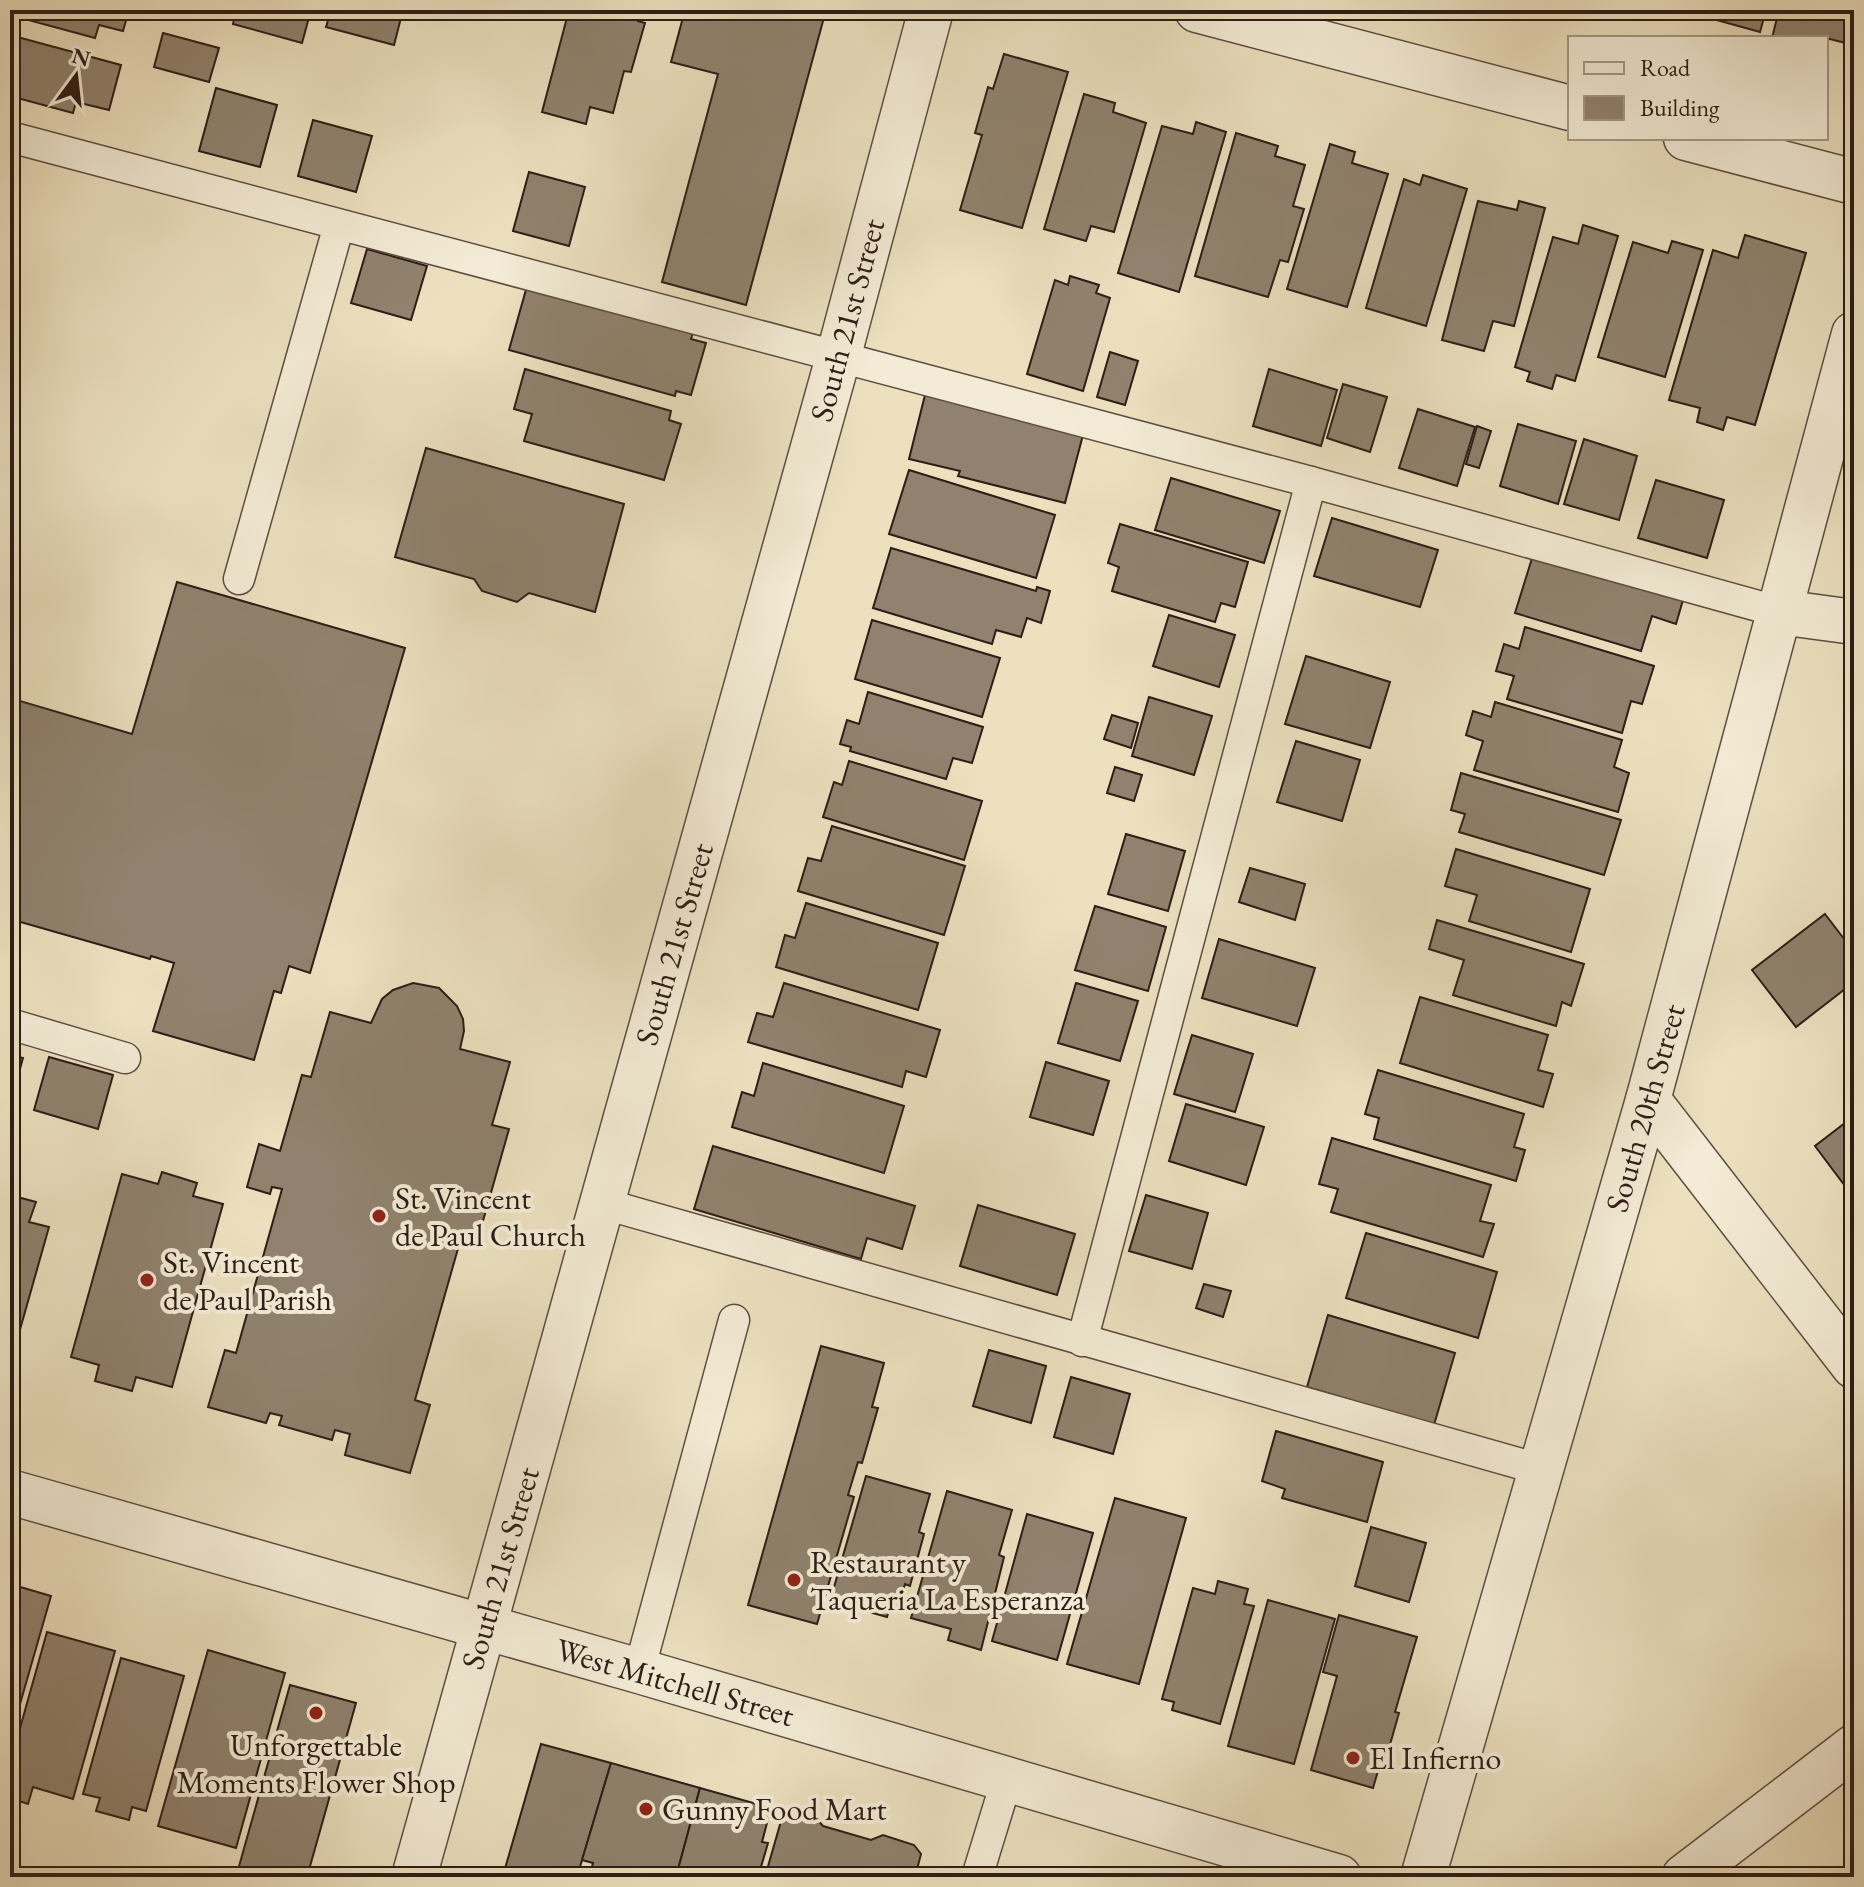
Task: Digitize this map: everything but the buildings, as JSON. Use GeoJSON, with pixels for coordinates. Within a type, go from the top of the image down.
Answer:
{"type":"FeatureCollection","features":[{"type":"Feature","properties":{"kind":"street","name":"South 21st Street"},"geometry":{"type":"LineString","coordinates":[[414,1877],[838,358],[931,10]]}},
{"type":"Feature","properties":{"kind":"street"},"geometry":{"type":"LineString","coordinates":[[1197,10],[1568,107]]}},
{"type":"Feature","properties":{"kind":"street"},"geometry":{"type":"LineString","coordinates":[[1694,140],[1854,182]]}},
{"type":"Feature","properties":{"kind":"street","name":"South 20th Street"},"geometry":{"type":"LineString","coordinates":[[1423,1877],[1648,1100],[1854,334]]}},
{"type":"Feature","properties":{"kind":"street"},"geometry":{"type":"LineString","coordinates":[[1780,612],[1854,622]]}},
{"type":"Feature","properties":{"kind":"street"},"geometry":{"type":"LineString","coordinates":[[1648,1100],[1854,1366]]}},
{"type":"Feature","properties":{"kind":"street","name":"West Mitchell Street"},"geometry":{"type":"LineString","coordinates":[[10,1492],[639,1671],[1339,1877]]}},
{"type":"Feature","properties":{"kind":"street"},"geometry":{"type":"LineString","coordinates":[[1684,1877],[1854,1747]]}},
{"type":"Feature","properties":{"kind":"lane"},"geometry":{"type":"LineString","coordinates":[[10,137],[1311,482],[1780,612]]}},
{"type":"Feature","properties":{"kind":"lane"},"geometry":{"type":"LineString","coordinates":[[239,579],[339,225]]}},
{"type":"Feature","properties":{"kind":"lane"},"geometry":{"type":"LineString","coordinates":[[1082,1341],[1311,482]]}},
{"type":"Feature","properties":{"kind":"lane"},"geometry":{"type":"LineString","coordinates":[[10,1024],[125,1058]]}},
{"type":"Feature","properties":{"kind":"lane"},"geometry":{"type":"LineString","coordinates":[[601,1203],[1542,1470]]}},
{"type":"Feature","properties":{"kind":"lane"},"geometry":{"type":"LineString","coordinates":[[639,1671],[734,1320]]}},
{"type":"Feature","properties":{"kind":"lane"},"geometry":{"type":"LineString","coordinates":[[977,1877],[1007,1779]]}},
{"type":"Feature","properties":{"kind":"place","name":"St. Vincent de Paul Church"},"geometry":{"type":"Point","coordinates":[379,1216]}},
{"type":"Feature","properties":{"kind":"place","name":"St. Vincent de Paul Parish"},"geometry":{"type":"Point","coordinates":[147,1280]}},
{"type":"Feature","properties":{"kind":"place","name":"Restaurant y Taqueria La Esperanza"},"geometry":{"type":"Point","coordinates":[794,1580]}},
{"type":"Feature","properties":{"kind":"place","name":"Unforgettable Moments Flower Shop"},"geometry":{"type":"Point","coordinates":[316,1713]}},
{"type":"Feature","properties":{"kind":"place","name":"El Infierno"},"geometry":{"type":"Point","coordinates":[1353,1758]}},
{"type":"Feature","properties":{"kind":"place","name":"Gunny Food Mart"},"geometry":{"type":"Point","coordinates":[646,1809]}}]}
